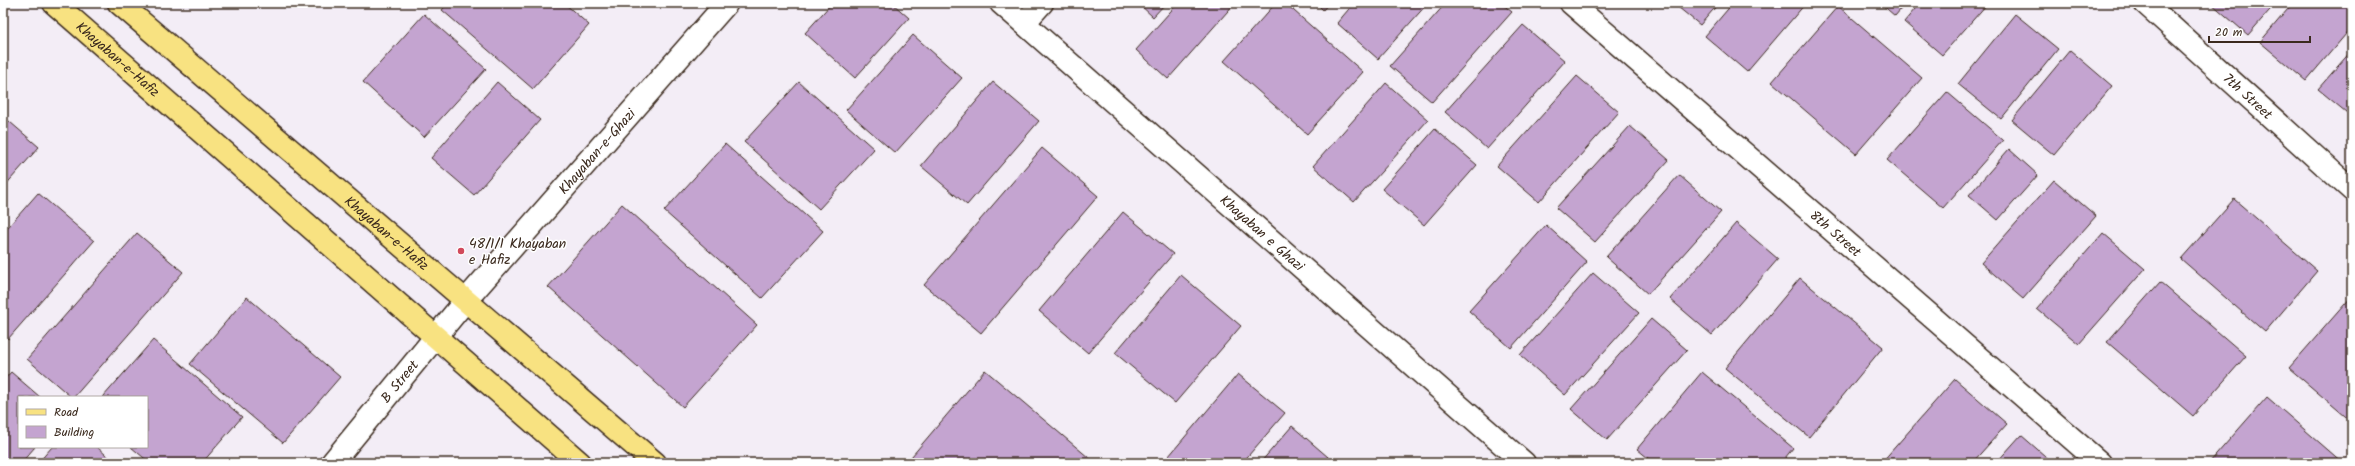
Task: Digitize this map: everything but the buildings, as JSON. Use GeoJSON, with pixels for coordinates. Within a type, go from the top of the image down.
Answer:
{"type":"FeatureCollection","features":[{"type":"Feature","properties":{"kind":"main road","name":"Khayaban-e-Hafiz"},"geometry":{"type":"LineString","coordinates":[[54,3],[580,463]]}},
{"type":"Feature","properties":{"kind":"main road","name":"Khayaban-e-Hafiz"},"geometry":{"type":"LineString","coordinates":[[119,3],[655,463]]}},
{"type":"Feature","properties":{"kind":"street","name":"Khayaban-e-Ghazi"},"geometry":{"type":"LineString","coordinates":[[466,300],[727,3]]}},
{"type":"Feature","properties":{"kind":"street","name":"Khayaban e Ghazi"},"geometry":{"type":"LineString","coordinates":[[1001,3],[1524,463]]}},
{"type":"Feature","properties":{"kind":"street"},"geometry":{"type":"LineString","coordinates":[[1024,23],[1042,3]]}},
{"type":"Feature","properties":{"kind":"street","name":"8th Street"},"geometry":{"type":"LineString","coordinates":[[1571,3],[2100,463]]}},
{"type":"Feature","properties":{"kind":"street","name":"7th Street"},"geometry":{"type":"LineString","coordinates":[[2145,3],[2352,190]]}},
{"type":"Feature","properties":{"kind":"street","name":"B Street"},"geometry":{"type":"LineString","coordinates":[[332,463],[466,300]]}},
{"type":"Feature","properties":{"kind":"place","name":"48/1/1 Khayaban e Hafiz"},"geometry":{"type":"Point","coordinates":[461,251]}}]}
